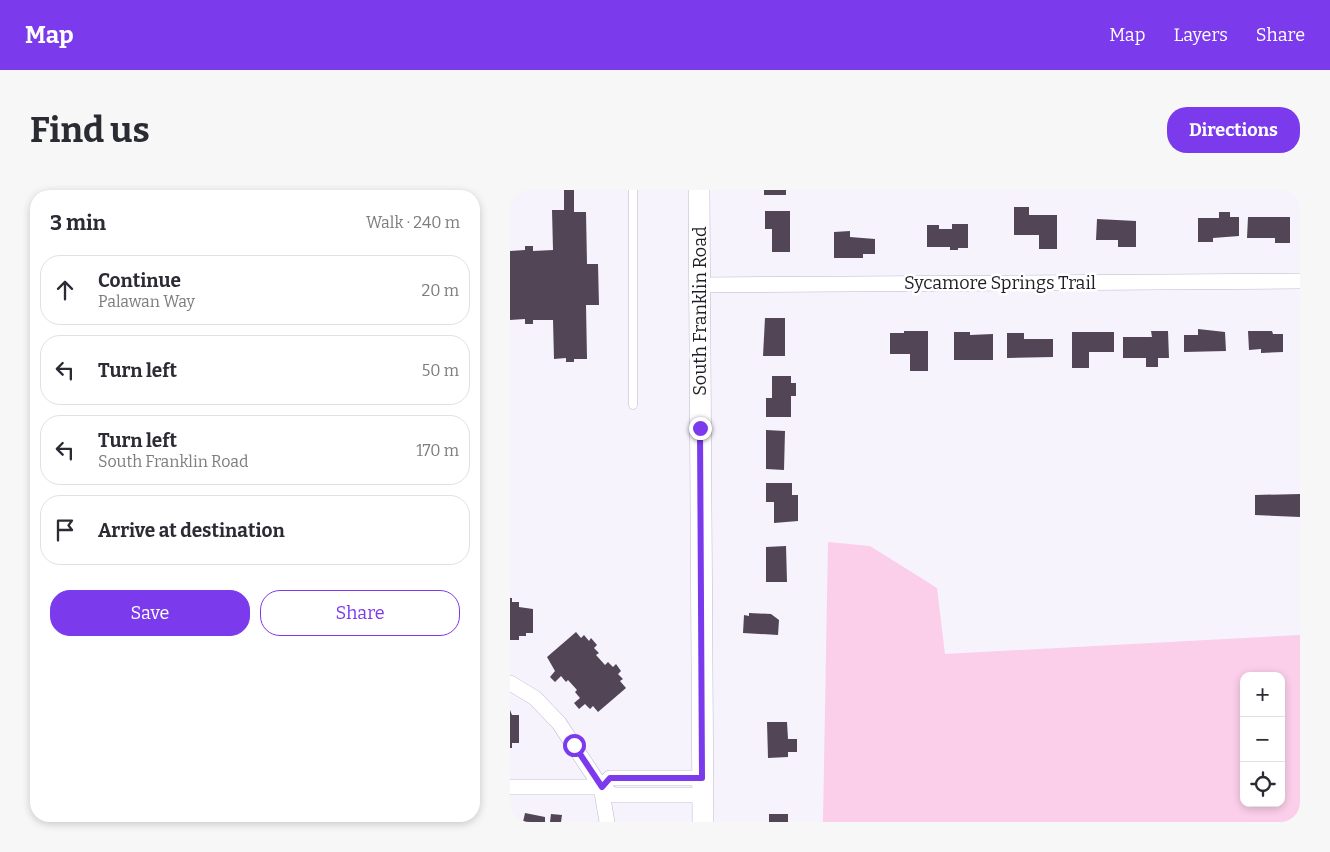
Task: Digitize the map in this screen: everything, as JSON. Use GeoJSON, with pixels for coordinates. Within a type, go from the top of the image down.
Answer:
{"type":"FeatureCollection","features":[{"type":"Feature","properties":{"kind":"main road","name":"South Franklin Road"},"geometry":{"type":"LineString","coordinates":[[699,190],[703,822]]}},
{"type":"Feature","properties":{"kind":"street","name":"Sycamore Springs Trail"},"geometry":{"type":"LineString","coordinates":[[699,285],[1300,281]]}},
{"type":"Feature","properties":{"kind":"street"},"geometry":{"type":"LineString","coordinates":[[510,683],[542,703],[559,723],[602,787],[607,822]]}},
{"type":"Feature","properties":{"kind":"street"},"geometry":{"type":"LineString","coordinates":[[510,787],[602,787],[610,778],[703,786]]}},
{"type":"Feature","properties":{"kind":"lane"},"geometry":{"type":"LineString","coordinates":[[633,190],[633,405]]}},
{"type":"Feature","properties":{"kind":"shaded area"},"geometry":{"type":"Polygon","coordinates":[[[828,542],[870,546],[937,588],[945,654],[1300,635],[1300,822],[823,822],[828,542]]]}},
{"type":"Feature","properties":{"kind":"building"},"geometry":{"type":"Polygon","coordinates":[[[564,190],[574,190],[574,212],[586,212],[587,264],[598,264],[599,305],[586,305],[587,359],[574,359],[574,362],[566,362],[566,358],[554,359],[553,320],[533,320],[533,324],[525,324],[525,319],[510,320],[510,251],[525,250],[525,246],[533,246],[533,251],[553,250],[552,210],[564,210],[564,190]]]}},
{"type":"Feature","properties":{"kind":"building"},"geometry":{"type":"Polygon","coordinates":[[[764,190],[786,190],[786,195],[764,195],[764,190]]]}},
{"type":"Feature","properties":{"kind":"building"},"geometry":{"type":"Polygon","coordinates":[[[1014,207],[1029,207],[1029,215],[1057,215],[1057,249],[1039,249],[1039,235],[1014,235],[1014,207]]]}},
{"type":"Feature","properties":{"kind":"building"},"geometry":{"type":"Polygon","coordinates":[[[765,211],[790,211],[790,252],[772,252],[772,229],[765,229],[765,211]]]}},
{"type":"Feature","properties":{"kind":"building"},"geometry":{"type":"Polygon","coordinates":[[[1219,212],[1230,212],[1230,217],[1239,217],[1239,236],[1213,238],[1213,242],[1198,242],[1198,218],[1219,218],[1219,212]]]}},
{"type":"Feature","properties":{"kind":"building"},"geometry":{"type":"Polygon","coordinates":[[[1248,217],[1290,217],[1290,243],[1275,243],[1275,238],[1247,238],[1248,217]]]}},
{"type":"Feature","properties":{"kind":"building"},"geometry":{"type":"Polygon","coordinates":[[[1097,219],[1136,221],[1136,247],[1118,247],[1118,240],[1096,240],[1097,219]]]}},
{"type":"Feature","properties":{"kind":"building"},"geometry":{"type":"Polygon","coordinates":[[[952,224],[968,224],[968,248],[950,250],[950,247],[927,247],[927,225],[939,225],[939,229],[952,229],[952,224]]]}},
{"type":"Feature","properties":{"kind":"building"},"geometry":{"type":"Polygon","coordinates":[[[850,231],[850,237],[875,239],[875,254],[863,254],[863,258],[834,258],[834,232],[850,231]]]}},
{"type":"Feature","properties":{"kind":"building"},"geometry":{"type":"Polygon","coordinates":[[[765,318],[785,318],[785,356],[763,356],[765,318]]]}},
{"type":"Feature","properties":{"kind":"building"},"geometry":{"type":"Polygon","coordinates":[[[1198,329],[1225,332],[1226,351],[1184,352],[1184,335],[1198,335],[1198,329]]]}},
{"type":"Feature","properties":{"kind":"building"},"geometry":{"type":"Polygon","coordinates":[[[904,331],[928,331],[928,371],[910,371],[910,354],[890,354],[890,333],[904,333],[904,331]]]}},
{"type":"Feature","properties":{"kind":"building"},"geometry":{"type":"Polygon","coordinates":[[[1151,331],[1168,331],[1169,358],[1158,358],[1158,367],[1146,367],[1146,358],[1123,358],[1123,337],[1152,337],[1151,331]]]}},
{"type":"Feature","properties":{"kind":"building"},"geometry":{"type":"Polygon","coordinates":[[[1248,331],[1272,331],[1273,334],[1283,334],[1283,352],[1261,353],[1261,349],[1249,350],[1248,331]]]}},
{"type":"Feature","properties":{"kind":"building"},"geometry":{"type":"Polygon","coordinates":[[[954,332],[970,332],[970,335],[993,334],[993,360],[954,360],[954,332]]]}},
{"type":"Feature","properties":{"kind":"building"},"geometry":{"type":"Polygon","coordinates":[[[1072,332],[1114,332],[1114,352],[1089,352],[1089,368],[1072,368],[1072,332]]]}},
{"type":"Feature","properties":{"kind":"building"},"geometry":{"type":"Polygon","coordinates":[[[1007,333],[1024,333],[1024,339],[1053,339],[1053,357],[1007,358],[1007,333]]]}},
{"type":"Feature","properties":{"kind":"building"},"geometry":{"type":"Polygon","coordinates":[[[772,376],[791,376],[791,383],[796,383],[796,396],[791,396],[791,417],[766,417],[766,398],[772,398],[772,376]]]}},
{"type":"Feature","properties":{"kind":"building"},"geometry":{"type":"Polygon","coordinates":[[[766,430],[785,431],[784,470],[766,469],[766,430]]]}},
{"type":"Feature","properties":{"kind":"building"},"geometry":{"type":"Polygon","coordinates":[[[766,483],[792,483],[792,495],[798,495],[798,521],[774,523],[774,502],[766,502],[766,483]]]}},
{"type":"Feature","properties":{"kind":"building"},"geometry":{"type":"Polygon","coordinates":[[[1300,494],[1300,517],[1255,515],[1255,495],[1300,494]]]}},
{"type":"Feature","properties":{"kind":"building"},"geometry":{"type":"Polygon","coordinates":[[[786,546],[787,582],[766,582],[766,547],[786,546]]]}},
{"type":"Feature","properties":{"kind":"building"},"geometry":{"type":"Polygon","coordinates":[[[510,598],[512,598],[512,602],[519,602],[519,607],[533,609],[533,633],[519,636],[519,640],[510,640],[510,598]]]}},
{"type":"Feature","properties":{"kind":"building"},"geometry":{"type":"Polygon","coordinates":[[[749,613],[771,614],[779,620],[778,635],[743,633],[744,615],[749,616],[749,613]]]}},
{"type":"Feature","properties":{"kind":"building"},"geometry":{"type":"Polygon","coordinates":[[[576,632],[581,638],[584,635],[589,641],[591,638],[597,645],[594,648],[599,653],[596,655],[605,665],[608,662],[613,667],[616,664],[621,671],[618,674],[623,679],[620,681],[626,688],[598,712],[593,706],[590,709],[585,704],[579,709],[574,703],[580,698],[575,692],[577,690],[568,680],[566,682],[561,676],[555,682],[550,677],[555,671],[547,657],[576,632]]]}},
{"type":"Feature","properties":{"kind":"building"},"geometry":{"type":"Polygon","coordinates":[[[510,710],[512,715],[519,715],[519,743],[512,743],[512,748],[510,748],[510,710]]]}},
{"type":"Feature","properties":{"kind":"building"},"geometry":{"type":"Polygon","coordinates":[[[767,722],[787,722],[788,739],[797,739],[797,752],[788,752],[788,757],[768,758],[767,722]]]}},
{"type":"Feature","properties":{"kind":"building"},"geometry":{"type":"Polygon","coordinates":[[[525,813],[545,817],[545,822],[523,822],[525,813]]]}},
{"type":"Feature","properties":{"kind":"building"},"geometry":{"type":"Polygon","coordinates":[[[551,814],[562,815],[561,822],[550,822],[551,814]]]}},
{"type":"Feature","properties":{"kind":"building"},"geometry":{"type":"Polygon","coordinates":[[[769,814],[788,814],[788,822],[769,822],[769,814]]]}},
{"type":"Feature","properties":{"kind":"route"},"geometry":{"type":"LineString","coordinates":[[574,745],[602,787],[610,778],[702,778],[700,428]]}}]}
